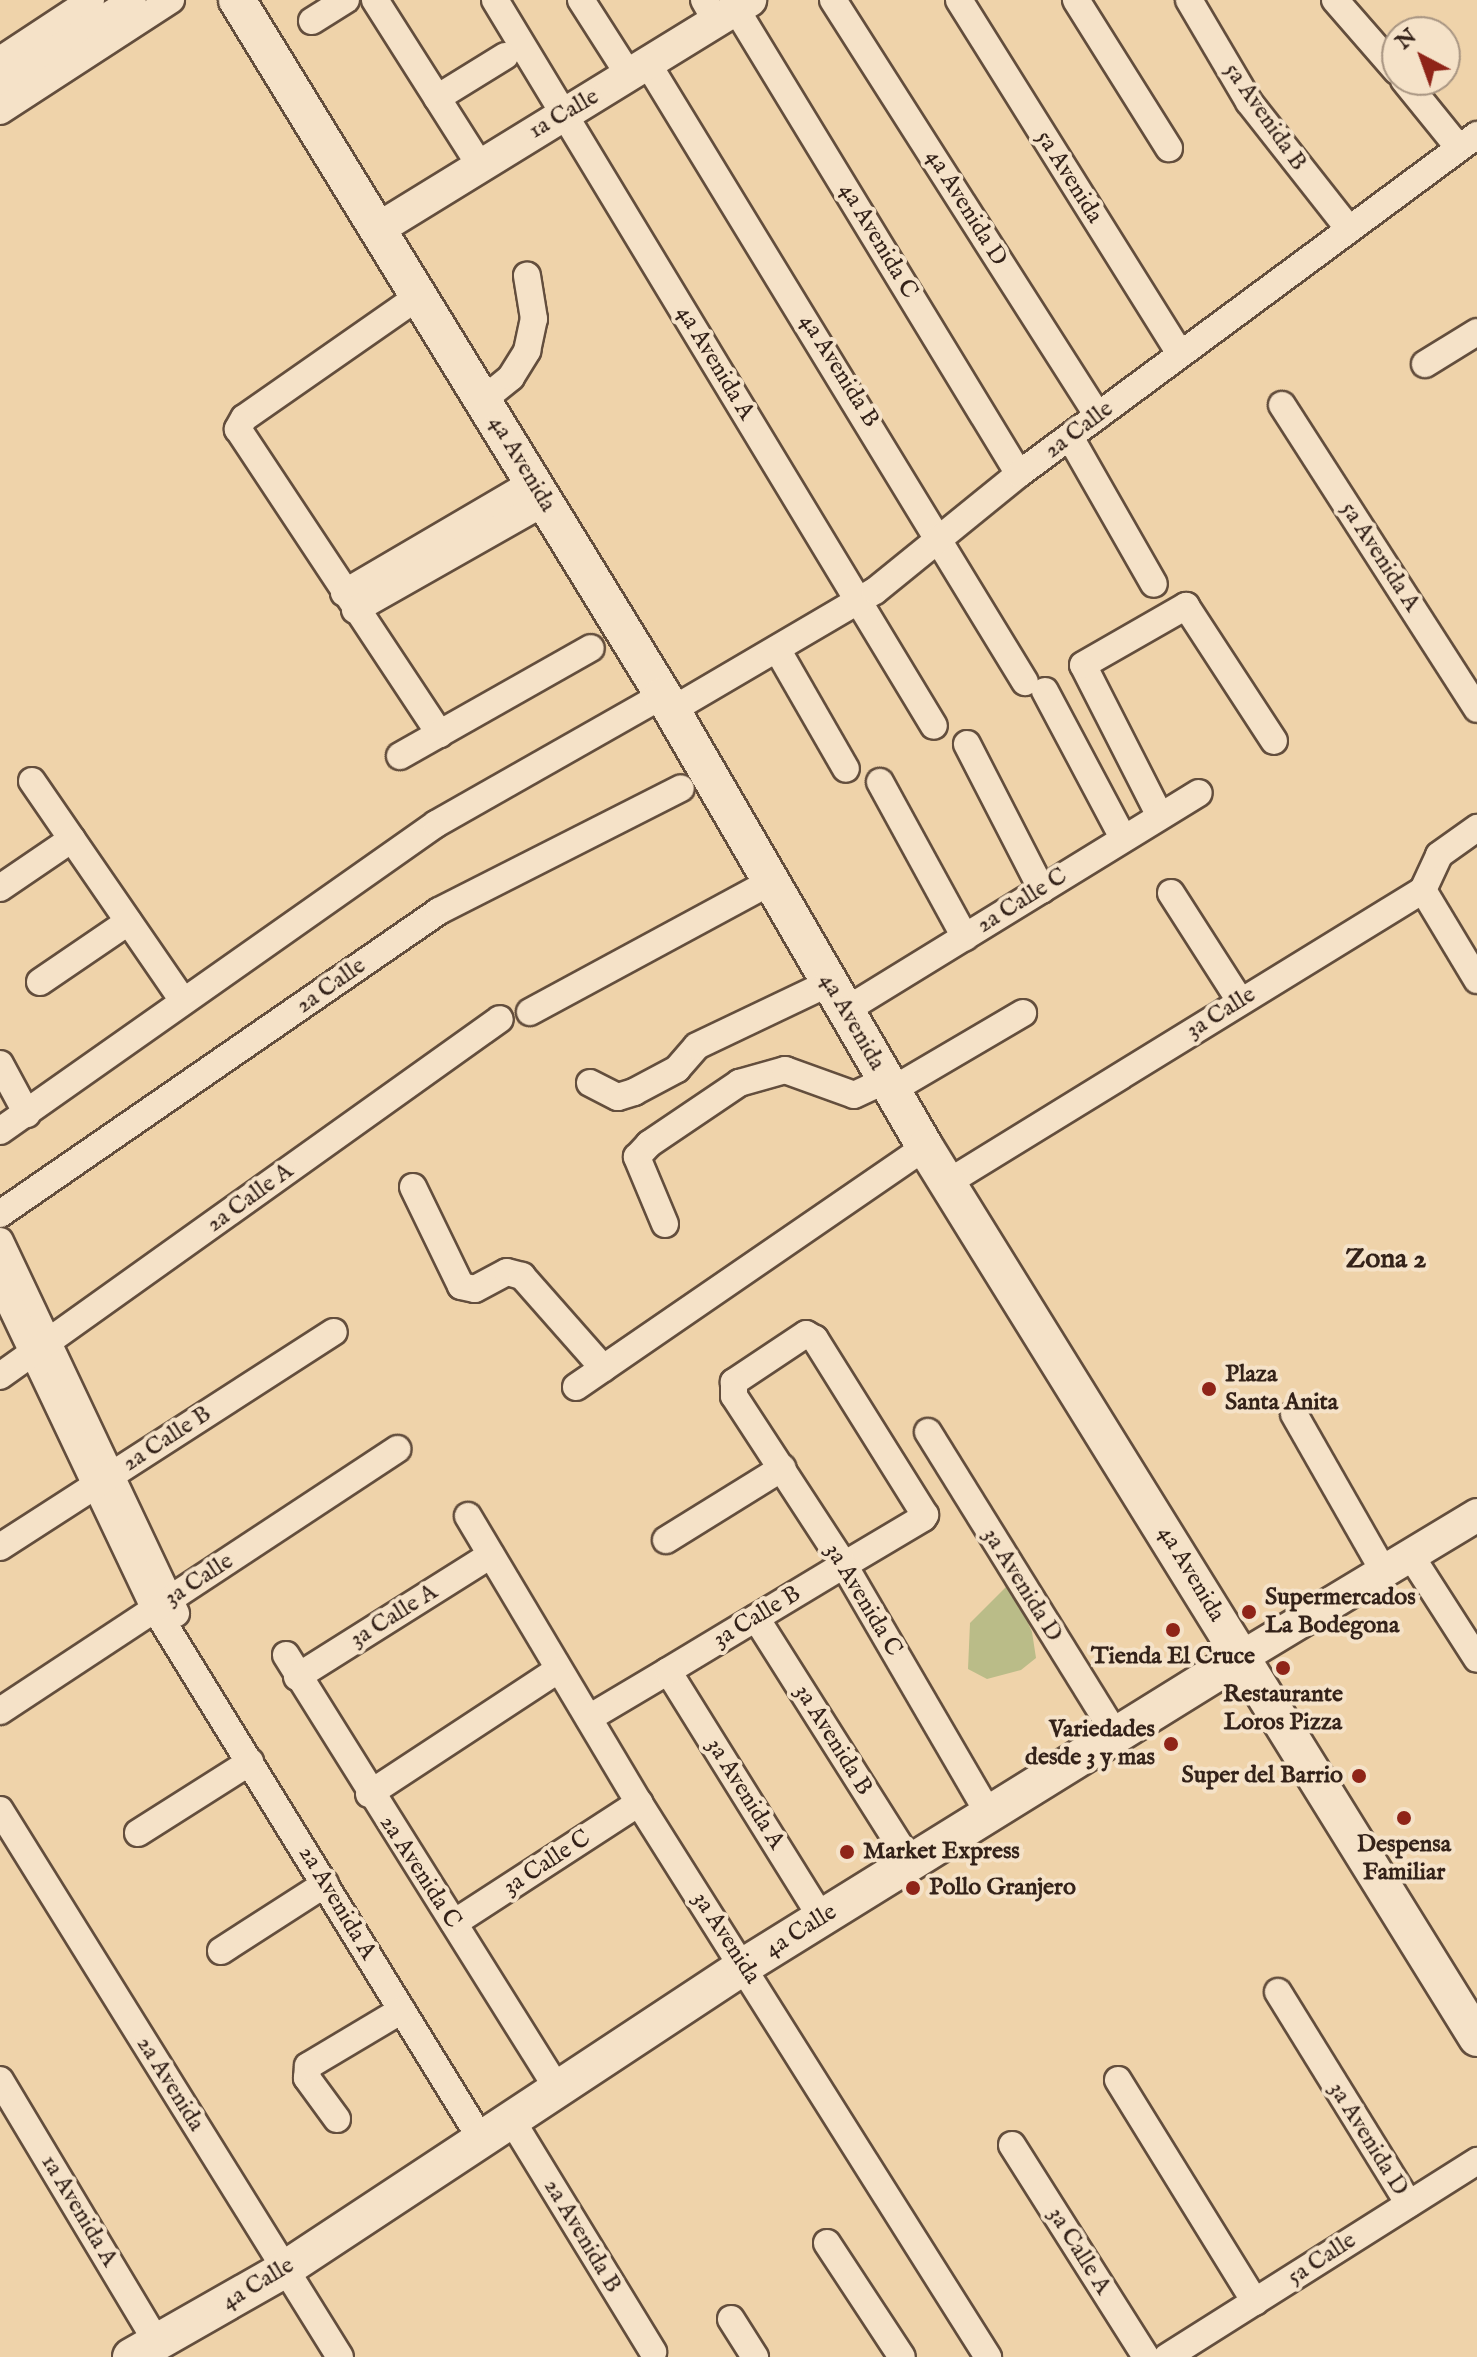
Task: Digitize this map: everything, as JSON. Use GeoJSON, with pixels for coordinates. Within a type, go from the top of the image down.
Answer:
{"type":"FeatureCollection","features":[{"type":"Feature","properties":{"kind":"main road","name":"4a Avenida"},"geometry":{"type":"LineString","coordinates":[[237,0],[668,703],[925,1147],[1473,2023]]}},
{"type":"Feature","properties":{"kind":"main road","name":"4a Calle"},"geometry":{"type":"LineString","coordinates":[[144,2350],[285,2269],[744,1966],[1242,1657]]}},
{"type":"Feature","properties":{"kind":"street"},"geometry":{"type":"LineString","coordinates":[[0,60],[91,0]]}},
{"type":"Feature","properties":{"kind":"street"},"geometry":{"type":"LineString","coordinates":[[0,84],[133,0]]}},
{"type":"Feature","properties":{"kind":"street"},"geometry":{"type":"LineString","coordinates":[[0,111],[171,0]]}},
{"type":"Feature","properties":{"kind":"street"},"geometry":{"type":"LineString","coordinates":[[312,21],[346,0]]}},
{"type":"Feature","properties":{"kind":"street"},"geometry":{"type":"LineString","coordinates":[[375,0],[479,164]]}},
{"type":"Feature","properties":{"kind":"street","name":"4a Avenida A"},"geometry":{"type":"LineString","coordinates":[[495,0],[934,726]]}},
{"type":"Feature","properties":{"kind":"street","name":"4a Avenida B"},"geometry":{"type":"LineString","coordinates":[[581,0],[638,70],[940,535],[1035,687],[1123,838]]}},
{"type":"Feature","properties":{"kind":"street","name":"4a Avenida D"},"geometry":{"type":"LineString","coordinates":[[833,0],[1098,416]]}},
{"type":"Feature","properties":{"kind":"street","name":"5a Avenida"},"geometry":{"type":"LineString","coordinates":[[959,0],[1180,354]]}},
{"type":"Feature","properties":{"kind":"street"},"geometry":{"type":"LineString","coordinates":[[1076,0],[1169,148]]}},
{"type":"Feature","properties":{"kind":"street","name":"5a Avenida B"},"geometry":{"type":"LineString","coordinates":[[1189,0],[1249,102],[1349,229]]}},
{"type":"Feature","properties":{"kind":"street"},"geometry":{"type":"LineString","coordinates":[[1335,0],[1381,53]]}},
{"type":"Feature","properties":{"kind":"street","name":"1a Calle"},"geometry":{"type":"LineString","coordinates":[[378,229],[479,164],[638,70],[727,7]]}},
{"type":"Feature","properties":{"kind":"street","name":"4a Avenida C"},"geometry":{"type":"LineString","coordinates":[[727,7],[1019,474]]}},
{"type":"Feature","properties":{"kind":"street"},"geometry":{"type":"LineString","coordinates":[[437,98],[505,56]]}},
{"type":"Feature","properties":{"kind":"street"},"geometry":{"type":"LineString","coordinates":[[1421,96],[1468,142]]}},
{"type":"Feature","properties":{"kind":"street","name":"2a Calle"},"geometry":{"type":"LineString","coordinates":[[0,1131],[182,999],[436,824],[777,649],[859,602],[1019,474],[1468,142]]}},
{"type":"Feature","properties":{"kind":"street"},"geometry":{"type":"LineString","coordinates":[[483,400],[511,377],[527,351],[534,319],[527,276]]}},
{"type":"Feature","properties":{"kind":"street"},"geometry":{"type":"LineString","coordinates":[[419,296],[244,418],[238,429],[349,601],[440,734]]}},
{"type":"Feature","properties":{"kind":"street"},"geometry":{"type":"LineString","coordinates":[[1425,364],[1477,332]]}},
{"type":"Feature","properties":{"kind":"street","name":"5a Avenida A"},"geometry":{"type":"LineString","coordinates":[[1282,405],[1477,709]]}},
{"type":"Feature","properties":{"kind":"street"},"geometry":{"type":"LineString","coordinates":[[1070,437],[1154,584]]}},
{"type":"Feature","properties":{"kind":"street"},"geometry":{"type":"LineString","coordinates":[[349,601],[539,492]]}},
{"type":"Feature","properties":{"kind":"street"},"geometry":{"type":"LineString","coordinates":[[1160,816],[1083,665],[1186,606],[1274,741]]}},
{"type":"Feature","properties":{"kind":"street"},"geometry":{"type":"LineString","coordinates":[[400,756],[591,648]]}},
{"type":"Feature","properties":{"kind":"street"},"geometry":{"type":"LineString","coordinates":[[777,649],[846,769]]}},
{"type":"Feature","properties":{"kind":"street"},"geometry":{"type":"LineString","coordinates":[[967,744],[1042,890]]}},
{"type":"Feature","properties":{"kind":"street"},"geometry":{"type":"LineString","coordinates":[[32,781],[182,999]]}},
{"type":"Feature","properties":{"kind":"street"},"geometry":{"type":"LineString","coordinates":[[880,782],[965,937]]}},
{"type":"Feature","properties":{"kind":"street","name":"2a Calle"},"geometry":{"type":"LineString","coordinates":[[0,1214],[439,911],[681,788]]}},
{"type":"Feature","properties":{"kind":"street","name":"2a Calle C"},"geometry":{"type":"LineString","coordinates":[[590,1083],[618,1097],[634,1092],[677,1069],[697,1046],[838,996],[965,937],[1199,793]]}},
{"type":"Feature","properties":{"kind":"street"},"geometry":{"type":"LineString","coordinates":[[1477,828],[1439,855],[1423,890],[1468,946],[1477,980]]}},
{"type":"Feature","properties":{"kind":"street"},"geometry":{"type":"LineString","coordinates":[[0,888],[72,839]]}},
{"type":"Feature","properties":{"kind":"street"},"geometry":{"type":"LineString","coordinates":[[530,1012],[772,881]]}},
{"type":"Feature","properties":{"kind":"street","name":"3a Calle"},"geometry":{"type":"LineString","coordinates":[[947,1183],[1423,890]]}},
{"type":"Feature","properties":{"kind":"street"},"geometry":{"type":"LineString","coordinates":[[1171,893],[1240,1001]]}},
{"type":"Feature","properties":{"kind":"street"},"geometry":{"type":"LineString","coordinates":[[40,982],[128,922]]}},
{"type":"Feature","properties":{"kind":"street"},"geometry":{"type":"LineString","coordinates":[[665,1224],[637,1157],[739,1083],[785,1070],[854,1095],[889,1085],[1023,1013]]}},
{"type":"Feature","properties":{"kind":"street","name":"2a Calle A"},"geometry":{"type":"LineString","coordinates":[[0,1376],[500,1019]]}},
{"type":"Feature","properties":{"kind":"street"},"geometry":{"type":"LineString","coordinates":[[0,1064],[27,1114]]}},
{"type":"Feature","properties":{"kind":"street"},"geometry":{"type":"LineString","coordinates":[[576,1387],[925,1147]]}},
{"type":"Feature","properties":{"kind":"street"},"geometry":{"type":"LineString","coordinates":[[413,1187],[461,1286],[475,1289],[507,1272],[522,1276],[603,1368]]}},
{"type":"Feature","properties":{"kind":"street","name":"2a Avenida A"},"geometry":{"type":"LineString","coordinates":[[0,1241],[43,1346],[193,1667],[481,2139]]}},
{"type":"Feature","properties":{"kind":"street","name":"2a Avenida A"},"geometry":{"type":"LineString","coordinates":[[0,1283],[43,1346]]}},
{"type":"Feature","properties":{"kind":"street","name":"2a Calle B"},"geometry":{"type":"LineString","coordinates":[[0,1547],[334,1332]]}},
{"type":"Feature","properties":{"kind":"street","name":"3a Avenida C"},"geometry":{"type":"LineString","coordinates":[[925,1515],[815,1339],[806,1334],[798,1338],[734,1382],[732,1389],[844,1565],[989,1814]]}},
{"type":"Feature","properties":{"kind":"street"},"geometry":{"type":"LineString","coordinates":[[1294,1414],[1397,1564],[1477,1659]]}},
{"type":"Feature","properties":{"kind":"street","name":"3a Avenida D"},"geometry":{"type":"LineString","coordinates":[[928,1432],[1117,1737]]}},
{"type":"Feature","properties":{"kind":"street","name":"3a Calle"},"geometry":{"type":"LineString","coordinates":[[0,1711],[397,1449]]}},
{"type":"Feature","properties":{"kind":"street"},"geometry":{"type":"LineString","coordinates":[[666,1540],[782,1468]]}},
{"type":"Feature","properties":{"kind":"street","name":"3a Calle B"},"geometry":{"type":"LineString","coordinates":[[589,1718],[925,1515]]}},
{"type":"Feature","properties":{"kind":"street","name":"4a Calle"},"geometry":{"type":"LineString","coordinates":[[1242,1657],[1477,1515]]}},
{"type":"Feature","properties":{"kind":"street","name":"3a Avenida"},"geometry":{"type":"LineString","coordinates":[[468,1516],[639,1803],[988,2357]]}},
{"type":"Feature","properties":{"kind":"street","name":"3a Calle A"},"geometry":{"type":"LineString","coordinates":[[292,1666],[491,1555]]}},
{"type":"Feature","properties":{"kind":"street","name":"3a Avenida B"},"geometry":{"type":"LineString","coordinates":[[756,1618],[911,1863]]}},
{"type":"Feature","properties":{"kind":"street","name":"2a Avenida C"},"geometry":{"type":"LineString","coordinates":[[292,1666],[369,1794],[557,2088]]}},
{"type":"Feature","properties":{"kind":"street"},"geometry":{"type":"LineString","coordinates":[[369,1794],[558,1670]]}},
{"type":"Feature","properties":{"kind":"street","name":"3a Avenida A"},"geometry":{"type":"LineString","coordinates":[[668,1671],[822,1918]]}},
{"type":"Feature","properties":{"kind":"street"},"geometry":{"type":"LineString","coordinates":[[138,1833],[250,1762]]}},
{"type":"Feature","properties":{"kind":"street","name":"3a Calle C"},"geometry":{"type":"LineString","coordinates":[[454,1923],[639,1803]]}},
{"type":"Feature","properties":{"kind":"street","name":"2a Avenida"},"geometry":{"type":"LineString","coordinates":[[0,1810],[340,2357]]}},
{"type":"Feature","properties":{"kind":"street"},"geometry":{"type":"LineString","coordinates":[[221,1951],[325,1884]]}},
{"type":"Feature","properties":{"kind":"street","name":"3a Avenida D"},"geometry":{"type":"LineString","coordinates":[[1278,1992],[1409,2204]]}},
{"type":"Feature","properties":{"kind":"street"},"geometry":{"type":"LineString","coordinates":[[337,2119],[307,2078],[308,2066],[402,2010]]}},
{"type":"Feature","properties":{"kind":"street","name":"1a Avenida A"},"geometry":{"type":"LineString","coordinates":[[0,2080],[144,2350]]}},
{"type":"Feature","properties":{"kind":"street"},"geometry":{"type":"LineString","coordinates":[[1118,2080],[1255,2302]]}},
{"type":"Feature","properties":{"kind":"street","name":"2a Avenida B"},"geometry":{"type":"LineString","coordinates":[[511,2119],[653,2352]]}},
{"type":"Feature","properties":{"kind":"street","name":"3a Calle A"},"geometry":{"type":"LineString","coordinates":[[1012,2145],[1146,2357]]}},
{"type":"Feature","properties":{"kind":"street","name":"5a Calle"},"geometry":{"type":"LineString","coordinates":[[1167,2357],[1477,2161]]}},
{"type":"Feature","properties":{"kind":"street"},"geometry":{"type":"LineString","coordinates":[[827,2243],[902,2357]]}},
{"type":"Feature","properties":{"kind":"street"},"geometry":{"type":"LineString","coordinates":[[731,2319],[755,2357]]}},
{"type":"Feature","properties":{"kind":"green space"},"geometry":{"type":"Polygon","coordinates":[[[1010,1583],[1032,1632],[1036,1658],[1021,1670],[987,1679],[968,1669],[970,1623],[1010,1583]]]}},
{"type":"Feature","properties":{"kind":"place","name":"Plaza Santa Anita"},"geometry":{"type":"Point","coordinates":[1209,1389]}},
{"type":"Feature","properties":{"kind":"place","name":"Supermercados La Bodegona"},"geometry":{"type":"Point","coordinates":[1249,1612]}},
{"type":"Feature","properties":{"kind":"place","name":"Tienda El Cruce"},"geometry":{"type":"Point","coordinates":[1173,1630]}},
{"type":"Feature","properties":{"kind":"place","name":"Restaurante Loros Pizza"},"geometry":{"type":"Point","coordinates":[1283,1668]}},
{"type":"Feature","properties":{"kind":"place","name":"Variedades desde 3 y mas"},"geometry":{"type":"Point","coordinates":[1171,1744]}},
{"type":"Feature","properties":{"kind":"place","name":"Super del Barrio"},"geometry":{"type":"Point","coordinates":[1359,1776]}},
{"type":"Feature","properties":{"kind":"place","name":"Despensa Familiar"},"geometry":{"type":"Point","coordinates":[1404,1818]}},
{"type":"Feature","properties":{"kind":"place","name":"Market Express"},"geometry":{"type":"Point","coordinates":[847,1852]}},
{"type":"Feature","properties":{"kind":"place","name":"Pollo Granjero"},"geometry":{"type":"Point","coordinates":[913,1888]}},
{"type":"Feature","properties":{"kind":"district","name":"Zona 2"},"geometry":{"type":"Point","coordinates":[1386,1260]}}]}
